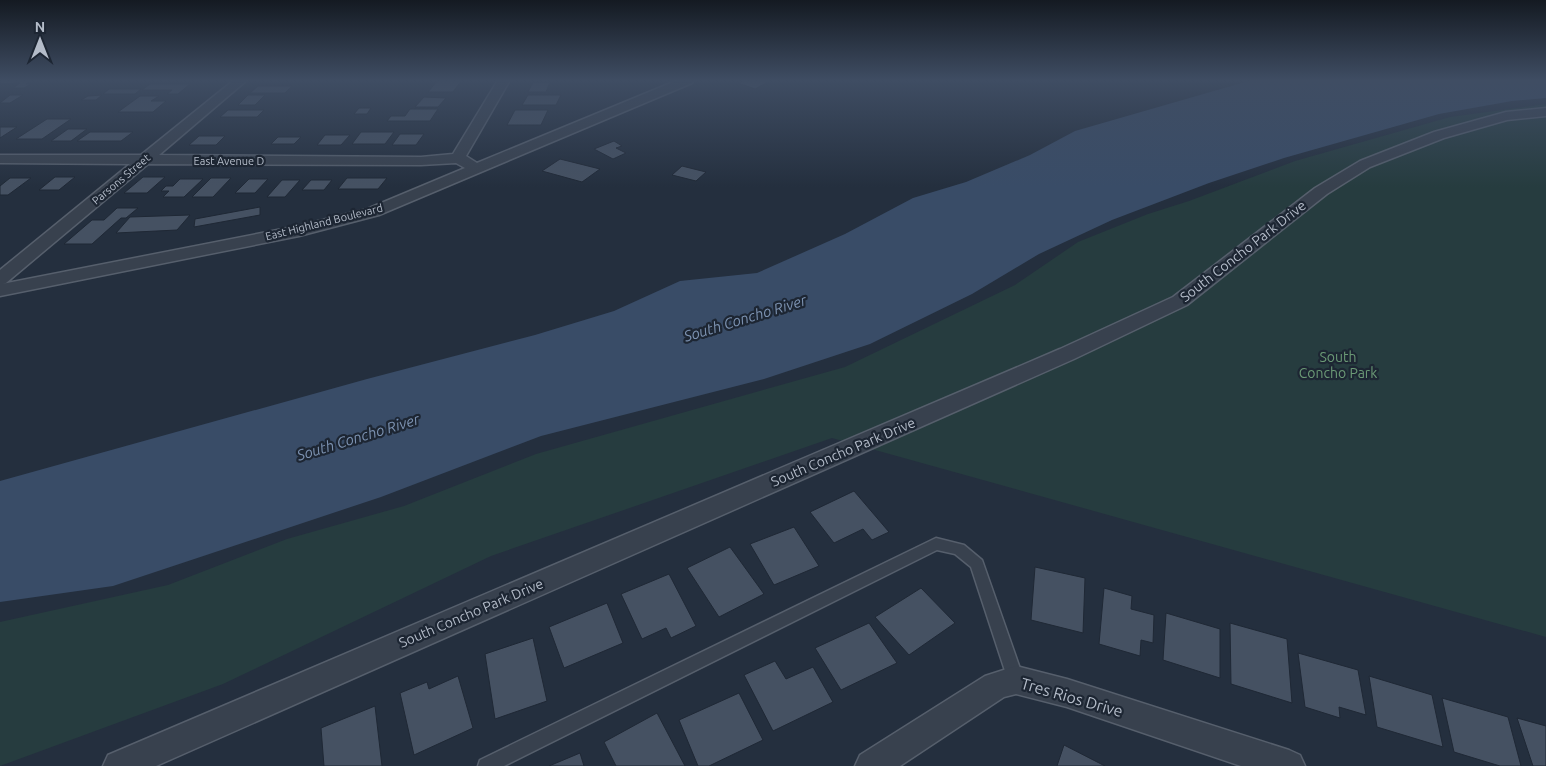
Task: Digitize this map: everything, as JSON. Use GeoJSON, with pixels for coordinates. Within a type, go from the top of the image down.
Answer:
{"type":"FeatureCollection","features":[{"type":"Feature","properties":{"kind":"street","name":"Parsons Street"},"geometry":{"type":"LineString","coordinates":[[0,279],[198,116]]}},
{"type":"Feature","properties":{"kind":"street"},"geometry":{"type":"LineString","coordinates":[[478,169],[458,158],[483,116]]}},
{"type":"Feature","properties":{"kind":"street","name":"East Highland Boulevard"},"geometry":{"type":"LineString","coordinates":[[0,290],[299,231],[373,212],[604,116]]}},
{"type":"Feature","properties":{"kind":"street","name":"South Concho Park Drive"},"geometry":{"type":"LineString","coordinates":[[119,766],[1067,354],[1180,301],[1321,191],[1366,164],[1449,133],[1509,116]]}},
{"type":"Feature","properties":{"kind":"street","name":"East Avenue D"},"geometry":{"type":"LineString","coordinates":[[0,159],[421,162],[458,158]]}},
{"type":"Feature","properties":{"kind":"street","name":"Tres Rios Drive"},"geometry":{"type":"LineString","coordinates":[[883,763],[996,686],[1016,680],[1067,693],[1289,766]]}},
{"type":"Feature","properties":{"kind":"lane"},"geometry":{"type":"LineString","coordinates":[[486,766],[936,544],[959,548],[977,564],[1016,680]]}},
{"type":"Feature","properties":{"kind":"green space","name":"South Concho Park"},"geometry":{"type":"Polygon","coordinates":[[[1546,116],[1546,637],[832,438],[491,556],[223,684],[0,766],[0,622],[168,585],[287,539],[404,506],[536,454],[845,367],[1015,285],[1078,242],[1148,214],[1189,201],[1295,161],[1450,117],[1546,116]]]}},
{"type":"Feature","properties":{"kind":"water","name":"South Concho River"},"geometry":{"type":"Polygon","coordinates":[[[1128,116],[1433,116],[1284,158],[1209,183],[1112,220],[1039,254],[972,294],[870,344],[764,379],[541,436],[381,497],[113,586],[0,602],[0,481],[367,379],[535,335],[614,311],[680,281],[757,273],[845,234],[913,198],[966,182],[1030,155],[1075,131],[1128,116]]]}},
{"type":"Feature","properties":{"kind":"building"},"geometry":{"type":"Polygon","coordinates":[[[221,116],[258,116],[257,117],[220,117],[221,116]]]}},
{"type":"Feature","properties":{"kind":"building"},"geometry":{"type":"Polygon","coordinates":[[[391,116],[434,116],[430,121],[387,121],[391,116]]]}},
{"type":"Feature","properties":{"kind":"building"},"geometry":{"type":"Polygon","coordinates":[[[512,116],[545,116],[541,125],[507,125],[512,116]]]}},
{"type":"Feature","properties":{"kind":"building"},"geometry":{"type":"Polygon","coordinates":[[[47,119],[71,119],[42,139],[16,139],[47,119]]]}},
{"type":"Feature","properties":{"kind":"building"},"geometry":{"type":"Polygon","coordinates":[[[0,127],[17,127],[0,138],[0,127]]]}},
{"type":"Feature","properties":{"kind":"building"},"geometry":{"type":"Polygon","coordinates":[[[68,129],[87,129],[71,141],[51,141],[68,129]]]}},
{"type":"Feature","properties":{"kind":"building"},"geometry":{"type":"Polygon","coordinates":[[[90,132],[133,132],[121,141],[77,141],[90,132]]]}},
{"type":"Feature","properties":{"kind":"building"},"geometry":{"type":"Polygon","coordinates":[[[361,132],[394,132],[385,144],[352,144],[361,132]]]}},
{"type":"Feature","properties":{"kind":"building"},"geometry":{"type":"Polygon","coordinates":[[[400,134],[424,134],[416,145],[392,145],[400,134]]]}},
{"type":"Feature","properties":{"kind":"building"},"geometry":{"type":"Polygon","coordinates":[[[325,135],[350,135],[341,145],[317,145],[325,135]]]}},
{"type":"Feature","properties":{"kind":"building"},"geometry":{"type":"Polygon","coordinates":[[[199,136],[225,136],[216,145],[189,145],[199,136]]]}},
{"type":"Feature","properties":{"kind":"building"},"geometry":{"type":"Polygon","coordinates":[[[278,137],[301,137],[294,144],[271,144],[278,137]]]}},
{"type":"Feature","properties":{"kind":"building"},"geometry":{"type":"Polygon","coordinates":[[[614,141],[622,146],[616,148],[626,153],[613,159],[594,149],[614,141]]]}},
{"type":"Feature","properties":{"kind":"building"},"geometry":{"type":"Polygon","coordinates":[[[560,159],[600,169],[582,182],[542,171],[560,159]]]}},
{"type":"Feature","properties":{"kind":"building"},"geometry":{"type":"Polygon","coordinates":[[[682,166],[706,172],[696,181],[672,175],[682,166]]]}},
{"type":"Feature","properties":{"kind":"building"},"geometry":{"type":"Polygon","coordinates":[[[55,177],[75,177],[59,190],[39,190],[55,177]]]}},
{"type":"Feature","properties":{"kind":"building"},"geometry":{"type":"Polygon","coordinates":[[[143,177],[165,177],[147,193],[124,193],[143,177]]]}},
{"type":"Feature","properties":{"kind":"building"},"geometry":{"type":"Polygon","coordinates":[[[10,178],[31,178],[8,195],[0,195],[0,186],[10,178]]]}},
{"type":"Feature","properties":{"kind":"building"},"geometry":{"type":"Polygon","coordinates":[[[211,178],[231,178],[213,197],[192,197],[211,178]]]}},
{"type":"Feature","properties":{"kind":"building"},"geometry":{"type":"Polygon","coordinates":[[[347,178],[387,178],[378,189],[338,189],[347,178]]]}},
{"type":"Feature","properties":{"kind":"building"},"geometry":{"type":"Polygon","coordinates":[[[180,179],[203,179],[184,197],[163,197],[169,191],[161,191],[166,186],[173,186],[180,179]]]}},
{"type":"Feature","properties":{"kind":"building"},"geometry":{"type":"Polygon","coordinates":[[[249,179],[268,179],[255,193],[235,193],[249,179]]]}},
{"type":"Feature","properties":{"kind":"building"},"geometry":{"type":"Polygon","coordinates":[[[282,180],[300,180],[285,197],[267,197],[282,180]]]}},
{"type":"Feature","properties":{"kind":"building"},"geometry":{"type":"Polygon","coordinates":[[[311,180],[332,180],[324,190],[302,190],[311,180]]]}},
{"type":"Feature","properties":{"kind":"building"},"geometry":{"type":"Polygon","coordinates":[[[260,207],[260,215],[194,227],[195,219],[260,207]]]}},
{"type":"Feature","properties":{"kind":"building"},"geometry":{"type":"Polygon","coordinates":[[[117,208],[138,208],[126,218],[121,218],[92,244],[64,244],[92,220],[104,220],[117,208]]]}},
{"type":"Feature","properties":{"kind":"building"},"geometry":{"type":"Polygon","coordinates":[[[190,215],[177,230],[116,233],[130,217],[190,215]]]}},
{"type":"Feature","properties":{"kind":"building"},"geometry":{"type":"Polygon","coordinates":[[[854,491],[889,532],[872,540],[863,529],[834,543],[810,512],[854,491]]]}},
{"type":"Feature","properties":{"kind":"building"},"geometry":{"type":"Polygon","coordinates":[[[794,527],[819,566],[774,585],[750,544],[794,527]]]}},
{"type":"Feature","properties":{"kind":"building"},"geometry":{"type":"Polygon","coordinates":[[[730,547],[764,594],[719,617],[687,568],[730,547]]]}},
{"type":"Feature","properties":{"kind":"building"},"geometry":{"type":"Polygon","coordinates":[[[1035,567],[1085,578],[1083,633],[1031,620],[1035,567]]]}},
{"type":"Feature","properties":{"kind":"building"},"geometry":{"type":"Polygon","coordinates":[[[669,574],[696,626],[671,638],[666,628],[642,639],[621,594],[669,574]]]}},
{"type":"Feature","properties":{"kind":"building"},"geometry":{"type":"Polygon","coordinates":[[[921,588],[955,623],[909,655],[875,617],[921,588]]]}},
{"type":"Feature","properties":{"kind":"building"},"geometry":{"type":"Polygon","coordinates":[[[1104,588],[1132,596],[1131,609],[1154,615],[1153,643],[1141,640],[1140,656],[1099,644],[1104,588]]]}},
{"type":"Feature","properties":{"kind":"building"},"geometry":{"type":"Polygon","coordinates":[[[607,603],[623,643],[564,668],[549,627],[607,603]]]}},
{"type":"Feature","properties":{"kind":"building"},"geometry":{"type":"Polygon","coordinates":[[[1166,613],[1220,629],[1220,678],[1163,660],[1166,613]]]}},
{"type":"Feature","properties":{"kind":"building"},"geometry":{"type":"Polygon","coordinates":[[[869,623],[897,663],[841,690],[815,648],[869,623]]]}},
{"type":"Feature","properties":{"kind":"building"},"geometry":{"type":"Polygon","coordinates":[[[1230,623],[1287,639],[1292,703],[1231,684],[1230,623]]]}},
{"type":"Feature","properties":{"kind":"building"},"geometry":{"type":"Polygon","coordinates":[[[533,638],[547,701],[495,719],[485,654],[533,638]]]}},
{"type":"Feature","properties":{"kind":"building"},"geometry":{"type":"Polygon","coordinates":[[[1298,653],[1358,670],[1366,715],[1339,707],[1340,718],[1305,707],[1298,653]]]}},
{"type":"Feature","properties":{"kind":"building"},"geometry":{"type":"Polygon","coordinates":[[[775,661],[786,679],[813,667],[833,702],[773,731],[744,675],[775,661]]]}},
{"type":"Feature","properties":{"kind":"building"},"geometry":{"type":"Polygon","coordinates":[[[458,676],[473,728],[414,755],[400,693],[427,682],[429,689],[458,676]]]}},
{"type":"Feature","properties":{"kind":"building"},"geometry":{"type":"Polygon","coordinates":[[[1369,676],[1432,695],[1443,747],[1377,727],[1369,676]]]}},
{"type":"Feature","properties":{"kind":"building"},"geometry":{"type":"Polygon","coordinates":[[[739,693],[763,740],[709,766],[698,766],[679,720],[739,693]]]}},
{"type":"Feature","properties":{"kind":"building"},"geometry":{"type":"Polygon","coordinates":[[[1442,698],[1508,717],[1521,766],[1500,766],[1454,752],[1442,698]]]}},
{"type":"Feature","properties":{"kind":"building"},"geometry":{"type":"Polygon","coordinates":[[[375,706],[382,766],[324,766],[321,728],[375,706]]]}},
{"type":"Feature","properties":{"kind":"building"},"geometry":{"type":"Polygon","coordinates":[[[657,713],[685,766],[616,766],[604,742],[657,713]]]}},
{"type":"Feature","properties":{"kind":"building"},"geometry":{"type":"Polygon","coordinates":[[[1517,718],[1546,726],[1546,766],[1533,766],[1517,718]]]}},
{"type":"Feature","properties":{"kind":"building"},"geometry":{"type":"Polygon","coordinates":[[[1064,745],[1105,766],[1057,766],[1064,745]]]}},
{"type":"Feature","properties":{"kind":"building"},"geometry":{"type":"Polygon","coordinates":[[[580,753],[584,766],[549,766],[580,753]]]}}]}
